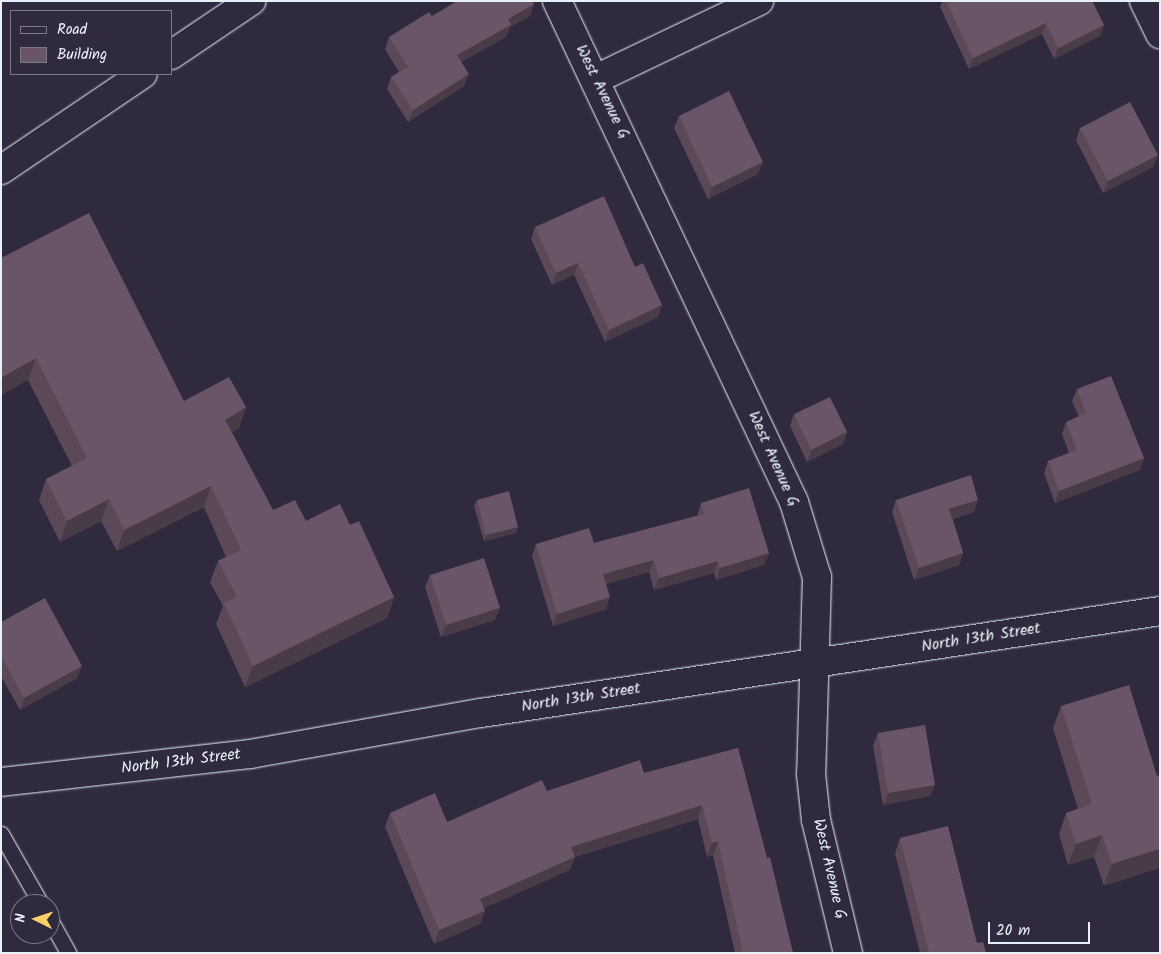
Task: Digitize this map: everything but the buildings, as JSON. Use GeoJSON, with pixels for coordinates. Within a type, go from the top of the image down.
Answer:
{"type":"FeatureCollection","features":[{"type":"Feature","properties":{"kind":"street"},"geometry":{"type":"LineString","coordinates":[[172,54],[251,1]]}},
{"type":"Feature","properties":{"kind":"street","name":"West Avenue G"},"geometry":{"type":"LineString","coordinates":[[557,1],[596,78],[794,502],[817,577],[811,774],[815,811],[848,953]]}},
{"type":"Feature","properties":{"kind":"street"},"geometry":{"type":"LineString","coordinates":[[596,78],[759,1]]}},
{"type":"Feature","properties":{"kind":"street"},"geometry":{"type":"LineString","coordinates":[[1144,1],[1160,34]]}},
{"type":"Feature","properties":{"kind":"street"},"geometry":{"type":"LineString","coordinates":[[1,170],[142,75]]}},
{"type":"Feature","properties":{"kind":"street","name":"North 13th Street"},"geometry":{"type":"LineString","coordinates":[[1,782],[250,754],[481,714],[1160,611]]}},
{"type":"Feature","properties":{"kind":"lane"},"geometry":{"type":"LineString","coordinates":[[1,834],[35,894]]}},
{"type":"Feature","properties":{"kind":"lane"},"geometry":{"type":"LineString","coordinates":[[60,938],[68,953]]}}]}
